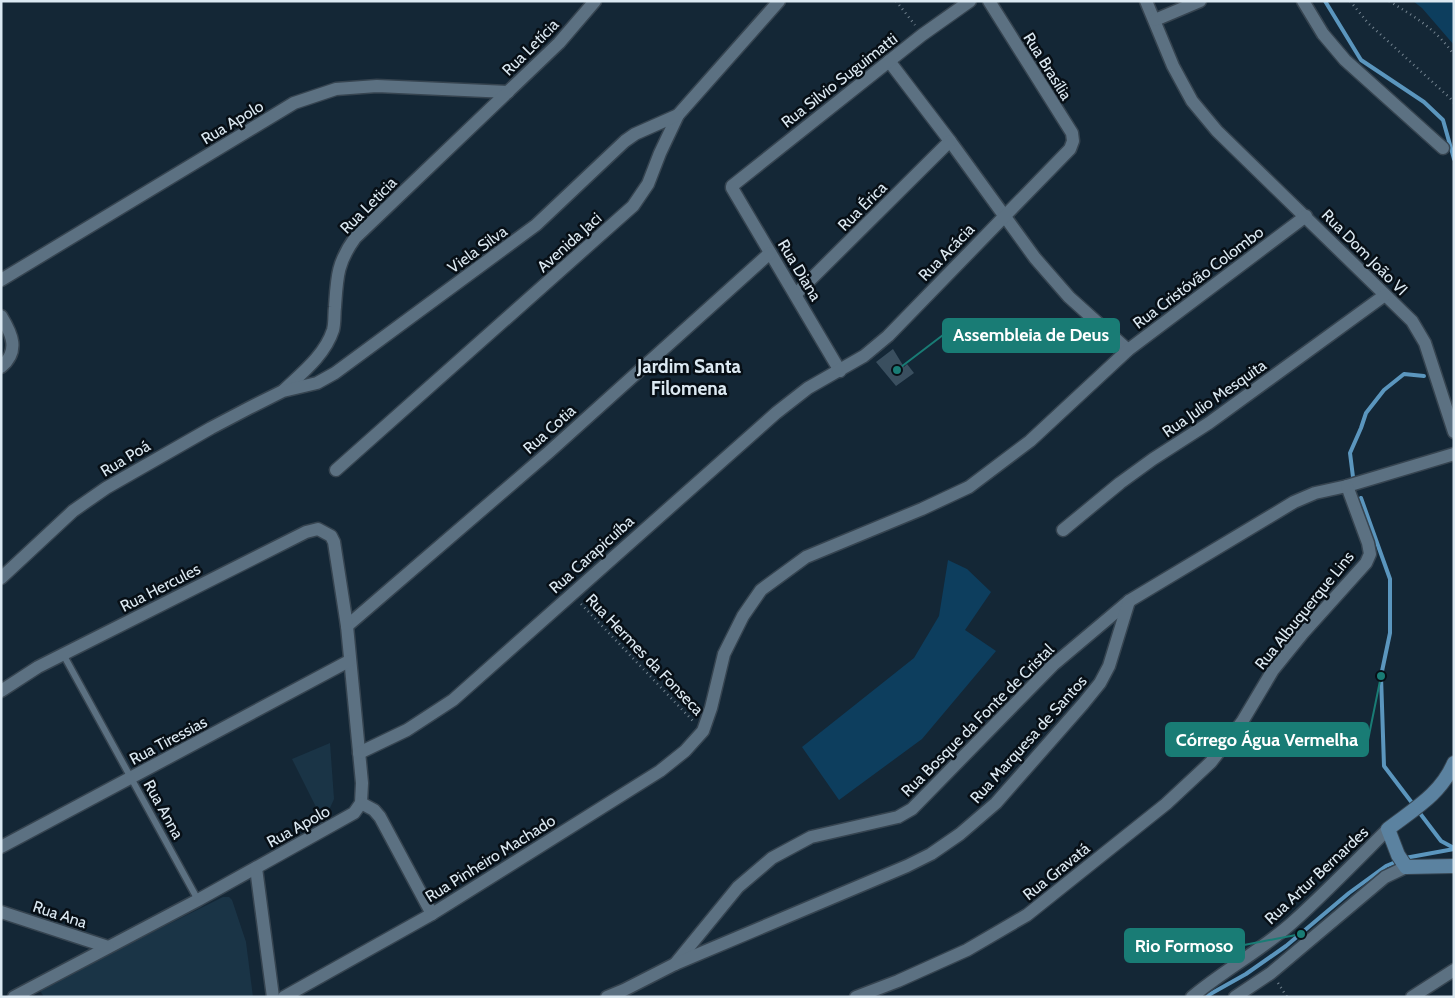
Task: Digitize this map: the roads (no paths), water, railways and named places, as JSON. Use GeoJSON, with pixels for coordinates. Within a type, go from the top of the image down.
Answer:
{"type":"FeatureCollection","features":[{"type":"Feature","properties":{"kind":"main road"},"geometry":{"type":"LineString","coordinates":[[1454,763],[1442,785],[1409,813],[1390,834],[1404,865],[1454,866]]}},
{"type":"Feature","properties":{"kind":"street","name":"Rua Letícia"},"geometry":{"type":"LineString","coordinates":[[508,92],[559,43],[595,1]]}},
{"type":"Feature","properties":{"kind":"street","name":"Avenida Jaci"},"geometry":{"type":"LineString","coordinates":[[336,470],[633,206],[648,184],[678,115],[779,1]]}},
{"type":"Feature","properties":{"kind":"street","name":"Rua Silvio Suguimatti"},"geometry":{"type":"LineString","coordinates":[[732,187],[922,35],[970,1]]}},
{"type":"Feature","properties":{"kind":"street","name":"Rua Brasília"},"geometry":{"type":"LineString","coordinates":[[989,1],[1072,133],[1073,141],[1070,149]]}},
{"type":"Feature","properties":{"kind":"street","name":"Rua Dom João VI"},"geometry":{"type":"LineString","coordinates":[[1146,1],[1174,66],[1192,101],[1217,131],[1306,216],[1412,322],[1425,343],[1453,424]]}},
{"type":"Feature","properties":{"kind":"street"},"geometry":{"type":"LineString","coordinates":[[1155,20],[1200,1]]}},
{"type":"Feature","properties":{"kind":"street"},"geometry":{"type":"LineString","coordinates":[[1303,1],[1323,34],[1345,60],[1442,148]]}},
{"type":"Feature","properties":{"kind":"street"},"geometry":{"type":"LineString","coordinates":[[889,61],[1035,258],[1068,297],[1128,350]]}},
{"type":"Feature","properties":{"kind":"street","name":"Rua Apolo"},"geometry":{"type":"LineString","coordinates":[[1,280],[294,103],[336,89],[377,86],[508,92]]}},
{"type":"Feature","properties":{"kind":"street","name":"Rua Leticia"},"geometry":{"type":"LineString","coordinates":[[283,391],[312,364],[324,348],[333,330],[338,270],[344,253],[355,238],[508,92]]}},
{"type":"Feature","properties":{"kind":"street","name":"Viela Silva"},"geometry":{"type":"LineString","coordinates":[[283,391],[317,383],[335,373],[536,225],[635,134],[678,115]]}},
{"type":"Feature","properties":{"kind":"street","name":"Rua Érica"},"geometry":{"type":"LineString","coordinates":[[796,294],[950,141]]}},
{"type":"Feature","properties":{"kind":"street","name":"Rua Acácia"},"geometry":{"type":"LineString","coordinates":[[840,371],[864,356],[888,336],[1070,149]]}},
{"type":"Feature","properties":{"kind":"street","name":"Rua Diana"},"geometry":{"type":"LineString","coordinates":[[732,187],[840,371]]}},
{"type":"Feature","properties":{"kind":"street","name":"Rua Cristóvão Colombo"},"geometry":{"type":"LineString","coordinates":[[703,731],[712,708],[724,654],[742,616],[762,590],[806,557],[922,509],[969,487],[1030,441],[1128,350],[1306,216]]}},
{"type":"Feature","properties":{"kind":"street","name":"Rua Cotia"},"geometry":{"type":"LineString","coordinates":[[347,626],[549,452],[770,253]]}},
{"type":"Feature","properties":{"kind":"street","name":"Rua Julio Mesquita"},"geometry":{"type":"LineString","coordinates":[[1062,530],[1120,483],[1209,423],[1385,295]]}},
{"type":"Feature","properties":{"kind":"street"},"geometry":{"type":"LineString","coordinates":[[1,316],[9,329],[14,343],[12,353],[1,367]]}},
{"type":"Feature","properties":{"kind":"street","name":"Rua Carapicuíba"},"geometry":{"type":"LineString","coordinates":[[359,753],[407,730],[453,700],[776,413],[808,388],[840,371]]}},
{"type":"Feature","properties":{"kind":"street","name":"Rua Poá"},"geometry":{"type":"LineString","coordinates":[[1,578],[72,511],[106,488],[210,428],[283,391]]}},
{"type":"Feature","properties":{"kind":"street"},"geometry":{"type":"LineString","coordinates":[[1129,602],[1294,502],[1315,493],[1347,486],[1454,454]]}},
{"type":"Feature","properties":{"kind":"street","name":"Rua Albuquerque Lins"},"geometry":{"type":"LineString","coordinates":[[1242,722],[1273,670],[1302,633],[1366,563],[1370,554],[1368,543],[1347,486]]}},
{"type":"Feature","properties":{"kind":"street","name":"Rua Hercules"},"geometry":{"type":"LineString","coordinates":[[1,691],[38,667],[63,654],[306,532],[318,529],[331,536],[334,542],[347,626]]}},
{"type":"Feature","properties":{"kind":"street","name":"Rua Bosque da Fonte de Cristal"},"geometry":{"type":"LineString","coordinates":[[674,964],[738,887],[772,858],[811,837],[889,819],[912,809],[1053,665],[1129,602]]}},
{"type":"Feature","properties":{"kind":"street","name":"Rua Marquesa de Santos"},"geometry":{"type":"LineString","coordinates":[[607,997],[674,964],[907,866],[931,854],[960,834],[996,803],[1100,683],[1109,666],[1129,602]]}},
{"type":"Feature","properties":{"kind":"street"},"geometry":{"type":"LineString","coordinates":[[347,626],[362,784],[361,803],[374,810],[380,817],[432,914]]}},
{"type":"Feature","properties":{"kind":"street","name":"Rua Tiressias"},"geometry":{"type":"LineString","coordinates":[[1,847],[350,661]]}},
{"type":"Feature","properties":{"kind":"street","name":"Rua Gravatá"},"geometry":{"type":"LineString","coordinates":[[856,997],[898,981],[967,950],[1027,915],[1166,804],[1211,762],[1242,722]]}},
{"type":"Feature","properties":{"kind":"street","name":"Rua Pinheiro Machado"},"geometry":{"type":"LineString","coordinates":[[284,997],[432,914],[660,771],[685,751],[703,731]]}},
{"type":"Feature","properties":{"kind":"street","name":"Rua Apolo"},"geometry":{"type":"LineString","coordinates":[[14,997],[256,868],[354,813],[361,803]]}},
{"type":"Feature","properties":{"kind":"street","name":"Rua Artur Bernardes"},"geometry":{"type":"LineString","coordinates":[[1192,997],[1217,976],[1292,923],[1390,834]]}},
{"type":"Feature","properties":{"kind":"street"},"geometry":{"type":"LineString","coordinates":[[1236,997],[1272,974],[1376,884],[1404,865]]}},
{"type":"Feature","properties":{"kind":"street"},"geometry":{"type":"LineString","coordinates":[[256,868],[273,997]]}},
{"type":"Feature","properties":{"kind":"street","name":"Rua Ana"},"geometry":{"type":"LineString","coordinates":[[1,912],[108,947]]}},
{"type":"Feature","properties":{"kind":"street"},"geometry":{"type":"LineString","coordinates":[[1412,997],[1454,970]]}},
{"type":"Feature","properties":{"kind":"lane","name":"Rua Anna"},"geometry":{"type":"LineString","coordinates":[[63,654],[198,900]]}},
{"type":"Feature","properties":{"kind":"waterway"},"geometry":{"type":"LineString","coordinates":[[1325,1],[1361,60],[1424,102],[1443,120],[1454,159]]}},
{"type":"Feature","properties":{"kind":"waterway"},"geometry":{"type":"LineString","coordinates":[[1353,477],[1350,453],[1366,413],[1384,390],[1404,374],[1424,376]]}},
{"type":"Feature","properties":{"kind":"waterway"},"geometry":{"type":"LineString","coordinates":[[1361,498],[1390,579],[1390,633],[1381,676],[1384,766],[1441,841],[1454,848]]}},
{"type":"Feature","properties":{"kind":"waterway"},"geometry":{"type":"LineString","coordinates":[[1405,858],[1454,849]]}},
{"type":"Feature","properties":{"kind":"waterway"},"geometry":{"type":"LineString","coordinates":[[1205,997],[1246,974],[1286,946],[1349,893],[1386,866],[1398,861]]}},
{"type":"Feature","properties":{"kind":"place","name":"Assembleia de Deus"},"geometry":{"type":"Point","coordinates":[897,370]}},
{"type":"Feature","properties":{"kind":"place","name":"Córrego Água Vermelha"},"geometry":{"type":"Point","coordinates":[1381,676]}},
{"type":"Feature","properties":{"kind":"place","name":"Rio Formoso"},"geometry":{"type":"Point","coordinates":[1301,934]}},
{"type":"Feature","properties":{"kind":"district","name":"Jardim Santa Filomena"},"geometry":{"type":"Point","coordinates":[689,377]}}]}
